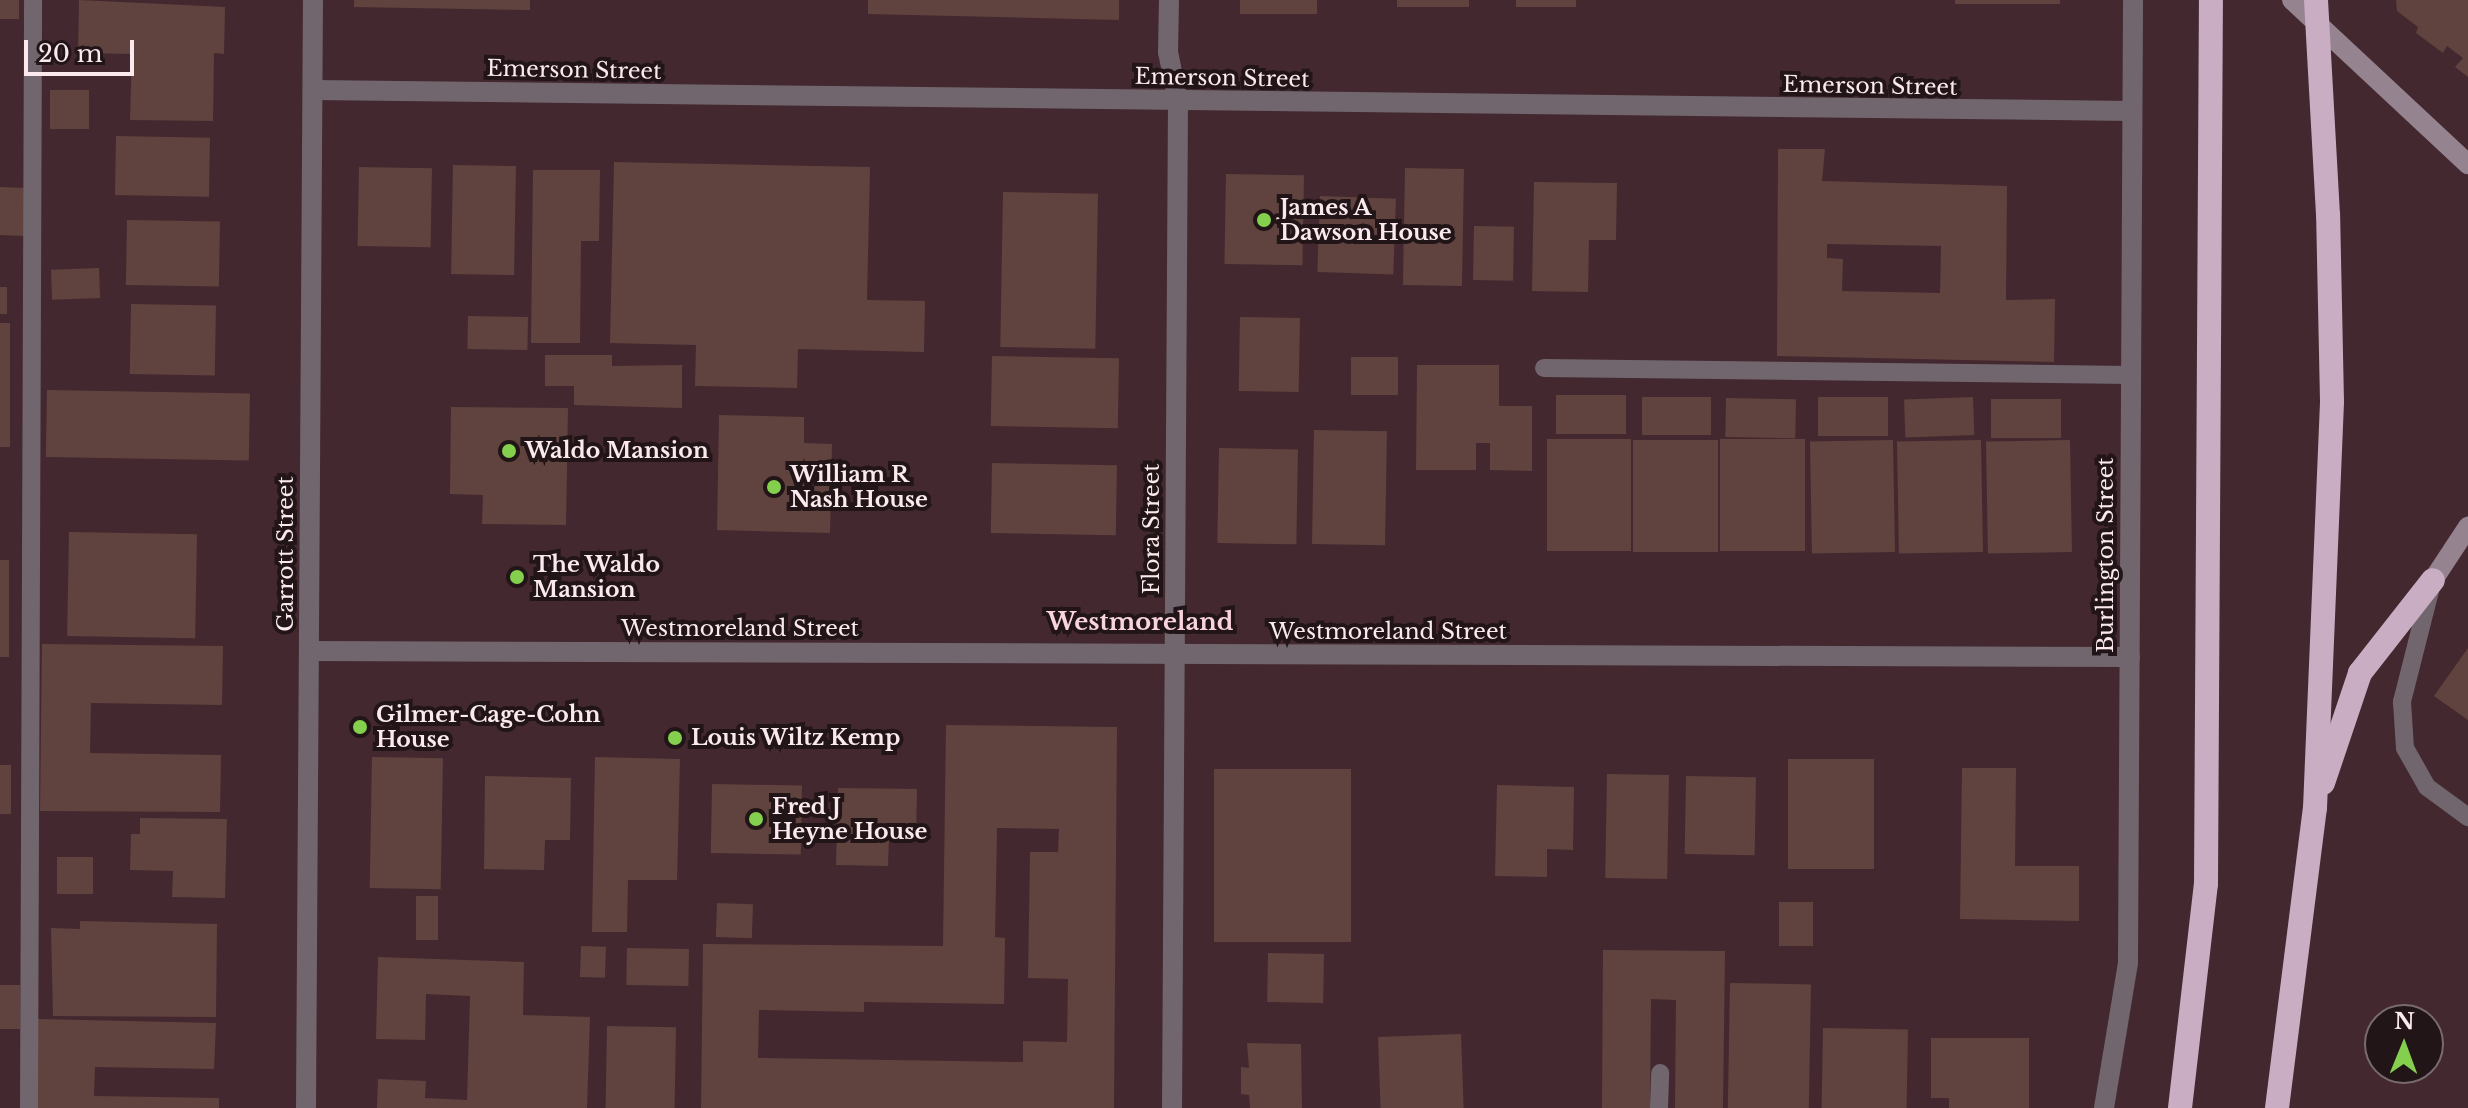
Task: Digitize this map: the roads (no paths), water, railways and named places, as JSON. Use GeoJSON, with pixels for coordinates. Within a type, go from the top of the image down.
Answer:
{"type":"FeatureCollection","features":[{"type":"Feature","properties":{"kind":"highway"},"geometry":{"type":"LineString","coordinates":[[2180,1108],[2206,884],[2211,0]]}},
{"type":"Feature","properties":{"kind":"highway"},"geometry":{"type":"LineString","coordinates":[[2277,1108],[2315,808],[2332,401],[2328,215],[2316,0]]}},
{"type":"Feature","properties":{"kind":"highway"},"geometry":{"type":"LineString","coordinates":[[2315,808],[2360,673],[2433,580]]}},
{"type":"Feature","properties":{"kind":"street","name":"Garrott Street"},"geometry":{"type":"LineString","coordinates":[[306,1108],[313,0]]}},
{"type":"Feature","properties":{"kind":"street","name":"Flora Street"},"geometry":{"type":"LineString","coordinates":[[1169,0],[1168,52],[1178,101],[1172,1108]]}},
{"type":"Feature","properties":{"kind":"street","name":"Burlington Street"},"geometry":{"type":"LineString","coordinates":[[2104,1108],[2128,963],[2133,0]]}},
{"type":"Feature","properties":{"kind":"street"},"geometry":{"type":"LineString","coordinates":[[2292,0],[2468,164]]}},
{"type":"Feature","properties":{"kind":"street","name":"Emerson Street"},"geometry":{"type":"LineString","coordinates":[[313,90],[2132,111]]}},
{"type":"Feature","properties":{"kind":"street"},"geometry":{"type":"LineString","coordinates":[[2433,580],[2468,527]]}},
{"type":"Feature","properties":{"kind":"street","name":"Westmoreland Street"},"geometry":{"type":"LineString","coordinates":[[309,651],[2130,657]]}},
{"type":"Feature","properties":{"kind":"lane"},"geometry":{"type":"LineString","coordinates":[[29,1108],[33,0]]}},
{"type":"Feature","properties":{"kind":"lane"},"geometry":{"type":"LineString","coordinates":[[1544,368],[2131,375]]}},
{"type":"Feature","properties":{"kind":"lane"},"geometry":{"type":"LineString","coordinates":[[2433,580],[2402,702],[2405,748],[2427,787],[2468,817]]}},
{"type":"Feature","properties":{"kind":"lane"},"geometry":{"type":"LineString","coordinates":[[1659,1108],[1660,1073]]}},
{"type":"Feature","properties":{"kind":"place","name":"James A Dawson House"},"geometry":{"type":"Point","coordinates":[1264,220]}},
{"type":"Feature","properties":{"kind":"place","name":"Waldo Mansion"},"geometry":{"type":"Point","coordinates":[509,451]}},
{"type":"Feature","properties":{"kind":"place","name":"William R Nash House"},"geometry":{"type":"Point","coordinates":[774,487]}},
{"type":"Feature","properties":{"kind":"place","name":"The Waldo Mansion"},"geometry":{"type":"Point","coordinates":[517,577]}},
{"type":"Feature","properties":{"kind":"place","name":"Gilmer-Cage-Cohn House"},"geometry":{"type":"Point","coordinates":[360,727]}},
{"type":"Feature","properties":{"kind":"place","name":"Louis Wiltz Kemp"},"geometry":{"type":"Point","coordinates":[675,738]}},
{"type":"Feature","properties":{"kind":"place","name":"Fred J Heyne House"},"geometry":{"type":"Point","coordinates":[756,819]}},
{"type":"Feature","properties":{"kind":"district","name":"Westmoreland"},"geometry":{"type":"Point","coordinates":[1140,622]}}]}
